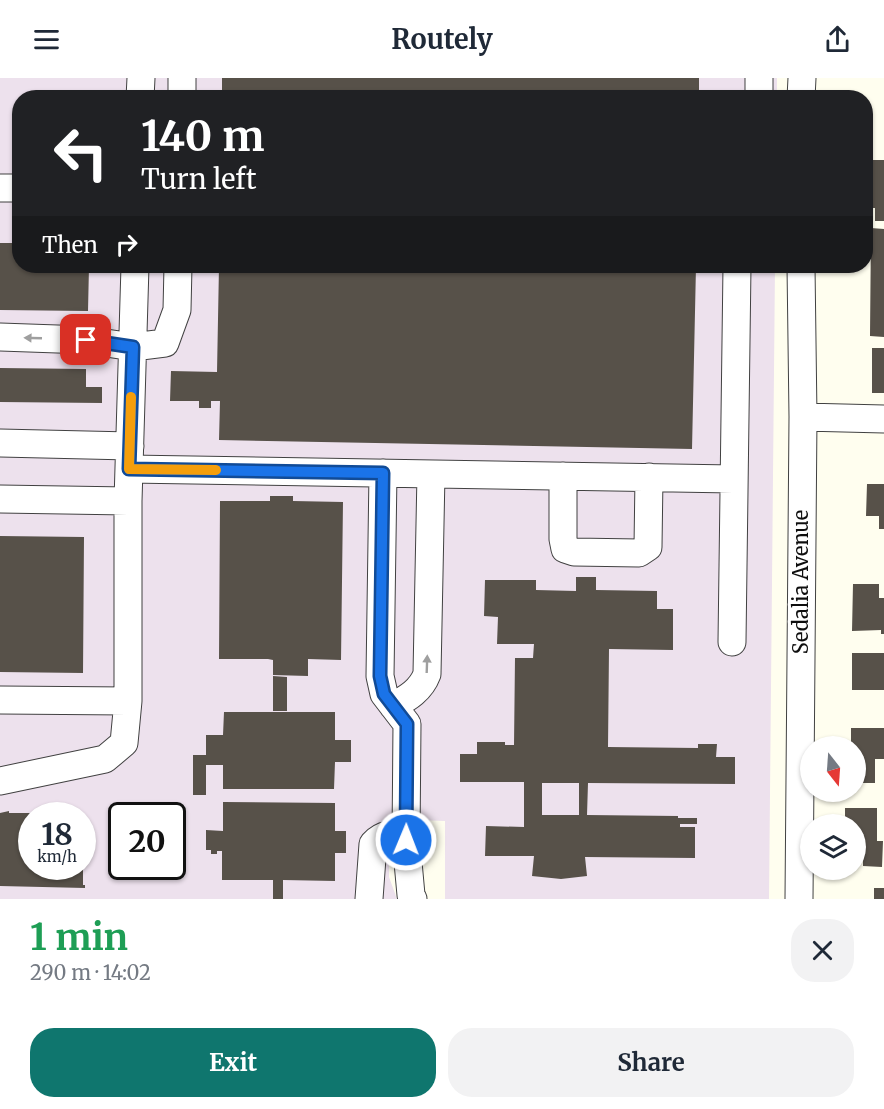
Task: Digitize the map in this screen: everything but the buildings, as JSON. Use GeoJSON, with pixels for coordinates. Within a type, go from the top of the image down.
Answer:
{"type":"FeatureCollection","features":[{"type":"Feature","properties":{"kind":"street"},"geometry":{"type":"LineString","coordinates":[[0,781],[105,759],[124,743],[128,701],[128,501],[135,273]]}},
{"type":"Feature","properties":{"kind":"street"},"geometry":{"type":"LineString","coordinates":[[0,338],[86,340],[133,347],[165,343],[177,310],[178,273]]}},
{"type":"Feature","properties":{"kind":"street"},"geometry":{"type":"LineString","coordinates":[[732,642],[737,273]]}},
{"type":"Feature","properties":{"kind":"street","name":"Sedalia Avenue"},"geometry":{"type":"LineString","coordinates":[[799,899],[801,273]]}},
{"type":"Feature","properties":{"kind":"street"},"geometry":{"type":"LineString","coordinates":[[802,417],[884,419]]}},
{"type":"Feature","properties":{"kind":"street"},"geometry":{"type":"LineString","coordinates":[[0,443],[129,457],[383,473],[733,479]]}},
{"type":"Feature","properties":{"kind":"street"},"geometry":{"type":"LineString","coordinates":[[383,473],[380,676],[384,694],[407,724],[407,835],[413,899]]}},
{"type":"Feature","properties":{"kind":"street"},"geometry":{"type":"LineString","coordinates":[[393,706],[408,698],[423,685],[427,674],[431,474]]}},
{"type":"Feature","properties":{"kind":"street"},"geometry":{"type":"LineString","coordinates":[[563,476],[562,539],[566,549],[574,552],[639,553],[648,547],[649,477]]}},
{"type":"Feature","properties":{"kind":"street"},"geometry":{"type":"LineString","coordinates":[[0,499],[128,501]]}},
{"type":"Feature","properties":{"kind":"street"},"geometry":{"type":"LineString","coordinates":[[0,700],[128,701]]}},
{"type":"Feature","properties":{"kind":"street"},"geometry":{"type":"LineString","coordinates":[[369,899],[374,844],[379,837],[388,834],[407,835]]}},
{"type":"Feature","properties":{"kind":"shaded area"},"geometry":{"type":"Polygon","coordinates":[[[0,78],[777,78],[777,90],[12,90],[12,273],[775,273],[769,899],[445,899],[445,821],[389,819],[389,877],[397,899],[0,899],[0,78]]]}},
{"type":"Feature","properties":{"kind":"slow traffic"},"geometry":{"type":"LineString","coordinates":[[131,397],[129,469],[216,470]]}},
{"type":"Feature","properties":{"kind":"route"},"geometry":{"type":"LineString","coordinates":[[86,340],[133,347],[129,469],[383,473],[380,676],[384,694],[407,724],[406,840]]}}]}
